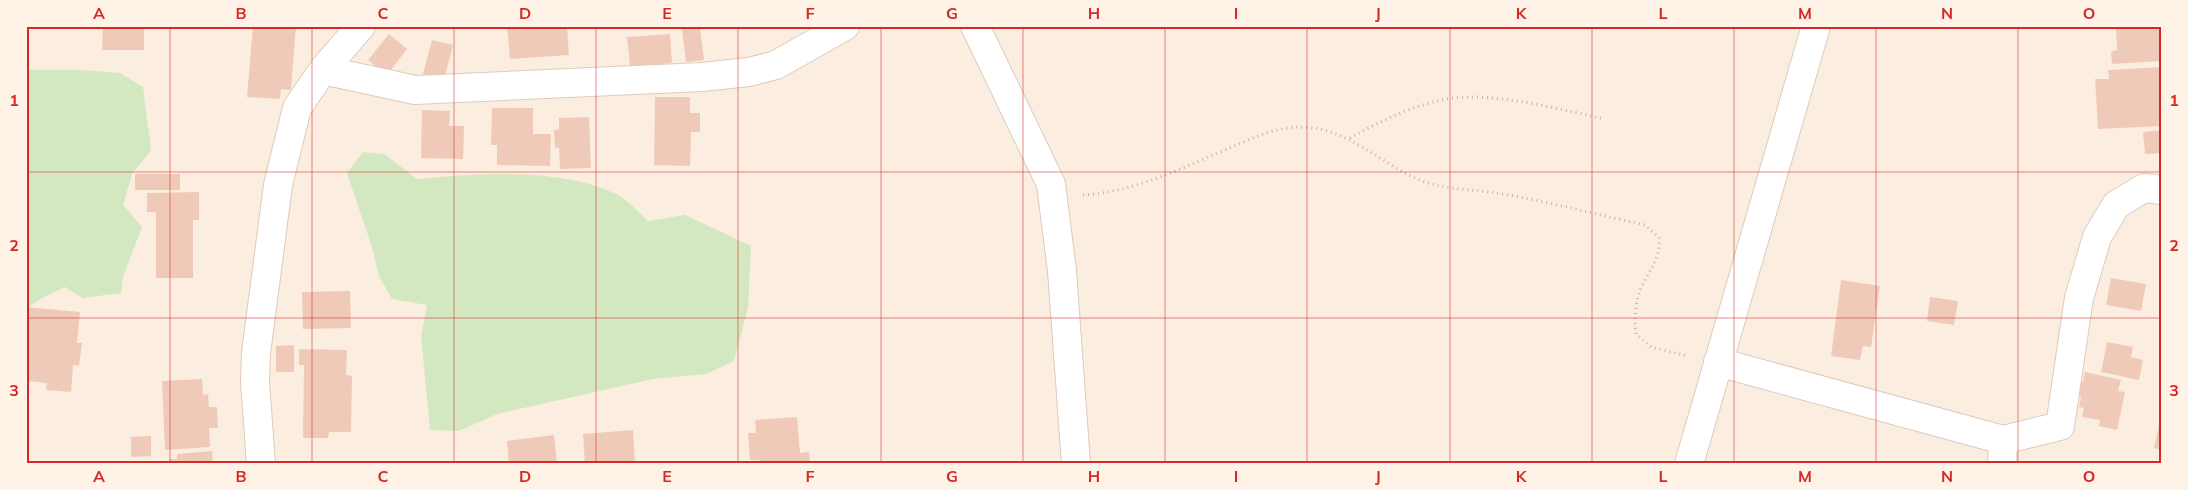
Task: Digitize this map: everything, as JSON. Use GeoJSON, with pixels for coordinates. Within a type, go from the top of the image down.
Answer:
{"type":"FeatureCollection","features":[{"type":"Feature","properties":{"kind":"street"},"geometry":{"type":"LineString","coordinates":[[261,464],[255,382],[256,353],[278,186],[298,108],[323,70],[361,26]]}},
{"type":"Feature","properties":{"kind":"street"},"geometry":{"type":"LineString","coordinates":[[323,70],[415,90],[750,72],[776,64],[845,26]]}},
{"type":"Feature","properties":{"kind":"street"},"geometry":{"type":"LineString","coordinates":[[975,26],[1051,184],[1062,271],[1076,464]]}},
{"type":"Feature","properties":{"kind":"street"},"geometry":{"type":"LineString","coordinates":[[1690,464],[1816,26]]}},
{"type":"Feature","properties":{"kind":"street"},"geometry":{"type":"LineString","coordinates":[[1718,362],[2003,452],[2060,426],[2079,298],[2097,237],[2116,205],[2144,188],[2162,190]]}},
{"type":"Feature","properties":{"kind":"path"},"geometry":{"type":"LineString","coordinates":[[1349,138],[1386,118],[1430,103],[1466,97],[1549,106],[1604,119]]}},
{"type":"Feature","properties":{"kind":"path"},"geometry":{"type":"LineString","coordinates":[[1053,197],[1121,190],[1153,181],[1272,130],[1302,127],[1330,131],[1349,138],[1374,155],[1422,181],[1466,191],[1506,194],[1645,224],[1660,238],[1660,250],[1641,289],[1634,315],[1636,334],[1651,347],[1718,362]]}},
{"type":"Feature","properties":{"kind":"green space"},"geometry":{"type":"Polygon","coordinates":[[[26,70],[81,70],[120,73],[143,87],[151,150],[132,174],[123,205],[142,227],[123,277],[121,293],[83,298],[65,287],[42,298],[26,309],[26,70]]]}},
{"type":"Feature","properties":{"kind":"green space"},"geometry":{"type":"Polygon","coordinates":[[[363,152],[384,154],[417,179],[466,175],[518,174],[570,179],[594,185],[616,194],[629,203],[648,221],[685,215],[751,246],[748,308],[734,361],[706,374],[653,379],[497,414],[459,431],[430,430],[421,336],[427,305],[392,299],[379,276],[372,247],[347,173],[363,152]]]}},
{"type":"Feature","properties":{"kind":"building"},"geometry":{"type":"Polygon","coordinates":[[[103,26],[144,26],[144,50],[102,50],[103,26]]]}},
{"type":"Feature","properties":{"kind":"building"},"geometry":{"type":"Polygon","coordinates":[[[253,26],[296,26],[291,90],[281,89],[280,99],[247,97],[253,26]]]}},
{"type":"Feature","properties":{"kind":"building"},"geometry":{"type":"Polygon","coordinates":[[[507,26],[567,26],[569,55],[510,59],[507,26]]]}},
{"type":"Feature","properties":{"kind":"building"},"geometry":{"type":"Polygon","coordinates":[[[2116,26],[2162,26],[2162,61],[2112,64],[2111,52],[2117,50],[2116,26]]]}},
{"type":"Feature","properties":{"kind":"building"},"geometry":{"type":"Polygon","coordinates":[[[700,27],[704,60],[686,62],[682,29],[700,27]]]}},
{"type":"Feature","properties":{"kind":"building"},"geometry":{"type":"Polygon","coordinates":[[[389,34],[407,49],[387,75],[368,60],[389,34]]]}},
{"type":"Feature","properties":{"kind":"building"},"geometry":{"type":"Polygon","coordinates":[[[670,34],[672,63],[630,66],[627,37],[670,34]]]}},
{"type":"Feature","properties":{"kind":"building"},"geometry":{"type":"Polygon","coordinates":[[[432,40],[453,45],[444,80],[423,74],[432,40]]]}},
{"type":"Feature","properties":{"kind":"building"},"geometry":{"type":"Polygon","coordinates":[[[2162,67],[2162,126],[2098,129],[2095,79],[2109,79],[2108,70],[2162,67]]]}},
{"type":"Feature","properties":{"kind":"building"},"geometry":{"type":"Polygon","coordinates":[[[655,97],[690,97],[690,113],[700,113],[700,132],[691,132],[690,166],[654,165],[655,97]]]}},
{"type":"Feature","properties":{"kind":"building"},"geometry":{"type":"Polygon","coordinates":[[[492,108],[533,108],[533,134],[551,134],[550,166],[497,165],[497,145],[491,145],[492,108]]]}},
{"type":"Feature","properties":{"kind":"building"},"geometry":{"type":"Polygon","coordinates":[[[422,110],[450,111],[449,126],[464,126],[463,159],[421,158],[422,110]]]}},
{"type":"Feature","properties":{"kind":"building"},"geometry":{"type":"Polygon","coordinates":[[[589,117],[591,168],[560,169],[559,148],[555,148],[554,130],[559,129],[559,118],[589,117]]]}},
{"type":"Feature","properties":{"kind":"building"},"geometry":{"type":"Polygon","coordinates":[[[2162,130],[2162,153],[2145,154],[2143,132],[2162,130]]]}},
{"type":"Feature","properties":{"kind":"building"},"geometry":{"type":"Polygon","coordinates":[[[135,174],[180,174],[180,190],[135,190],[135,174]]]}},
{"type":"Feature","properties":{"kind":"building"},"geometry":{"type":"Polygon","coordinates":[[[199,192],[199,220],[193,220],[193,278],[156,278],[156,212],[147,212],[147,193],[199,192]]]}},
{"type":"Feature","properties":{"kind":"building"},"geometry":{"type":"Polygon","coordinates":[[[2111,278],[2146,284],[2141,311],[2106,305],[2111,278]]]}},
{"type":"Feature","properties":{"kind":"building"},"geometry":{"type":"Polygon","coordinates":[[[1841,280],[1880,286],[1871,347],[1863,346],[1860,360],[1831,356],[1841,280]]]}},
{"type":"Feature","properties":{"kind":"building"},"geometry":{"type":"Polygon","coordinates":[[[350,291],[351,328],[303,329],[302,292],[350,291]]]}},
{"type":"Feature","properties":{"kind":"building"},"geometry":{"type":"Polygon","coordinates":[[[1930,297],[1958,301],[1954,325],[1927,321],[1930,297]]]}},
{"type":"Feature","properties":{"kind":"building"},"geometry":{"type":"Polygon","coordinates":[[[26,307],[80,312],[77,343],[82,343],[79,366],[73,365],[71,392],[46,390],[47,383],[26,381],[26,307]]]}},
{"type":"Feature","properties":{"kind":"building"},"geometry":{"type":"Polygon","coordinates":[[[2107,342],[2133,347],[2131,357],[2143,360],[2139,380],[2101,372],[2107,342]]]}},
{"type":"Feature","properties":{"kind":"building"},"geometry":{"type":"Polygon","coordinates":[[[294,345],[294,372],[276,372],[276,346],[294,345]]]}},
{"type":"Feature","properties":{"kind":"building"},"geometry":{"type":"Polygon","coordinates":[[[299,349],[347,350],[346,375],[352,376],[351,432],[329,432],[328,438],[303,438],[304,365],[299,365],[299,349]]]}},
{"type":"Feature","properties":{"kind":"building"},"geometry":{"type":"Polygon","coordinates":[[[2085,372],[2121,380],[2118,391],[2125,392],[2117,430],[2099,426],[2100,420],[2082,417],[2084,408],[2079,407],[2081,397],[2075,395],[2078,381],[2083,382],[2085,372]]]}},
{"type":"Feature","properties":{"kind":"building"},"geometry":{"type":"Polygon","coordinates":[[[202,379],[203,395],[208,394],[209,407],[217,407],[218,428],[209,428],[210,447],[165,450],[162,381],[202,379]]]}},
{"type":"Feature","properties":{"kind":"building"},"geometry":{"type":"Polygon","coordinates":[[[797,417],[800,453],[809,452],[810,464],[759,464],[759,460],[750,460],[748,433],[756,433],[755,420],[797,417]]]}},
{"type":"Feature","properties":{"kind":"building"},"geometry":{"type":"Polygon","coordinates":[[[2162,417],[2162,450],[2154,448],[2162,417]]]}},
{"type":"Feature","properties":{"kind":"building"},"geometry":{"type":"Polygon","coordinates":[[[633,430],[635,464],[585,464],[583,434],[633,430]]]}},
{"type":"Feature","properties":{"kind":"building"},"geometry":{"type":"Polygon","coordinates":[[[554,435],[557,464],[509,464],[507,441],[554,435]]]}},
{"type":"Feature","properties":{"kind":"building"},"geometry":{"type":"Polygon","coordinates":[[[151,436],[151,456],[131,457],[131,437],[151,436]]]}},
{"type":"Feature","properties":{"kind":"building"},"geometry":{"type":"Polygon","coordinates":[[[212,451],[213,464],[169,464],[169,459],[177,459],[177,454],[212,451]]]}}]}
